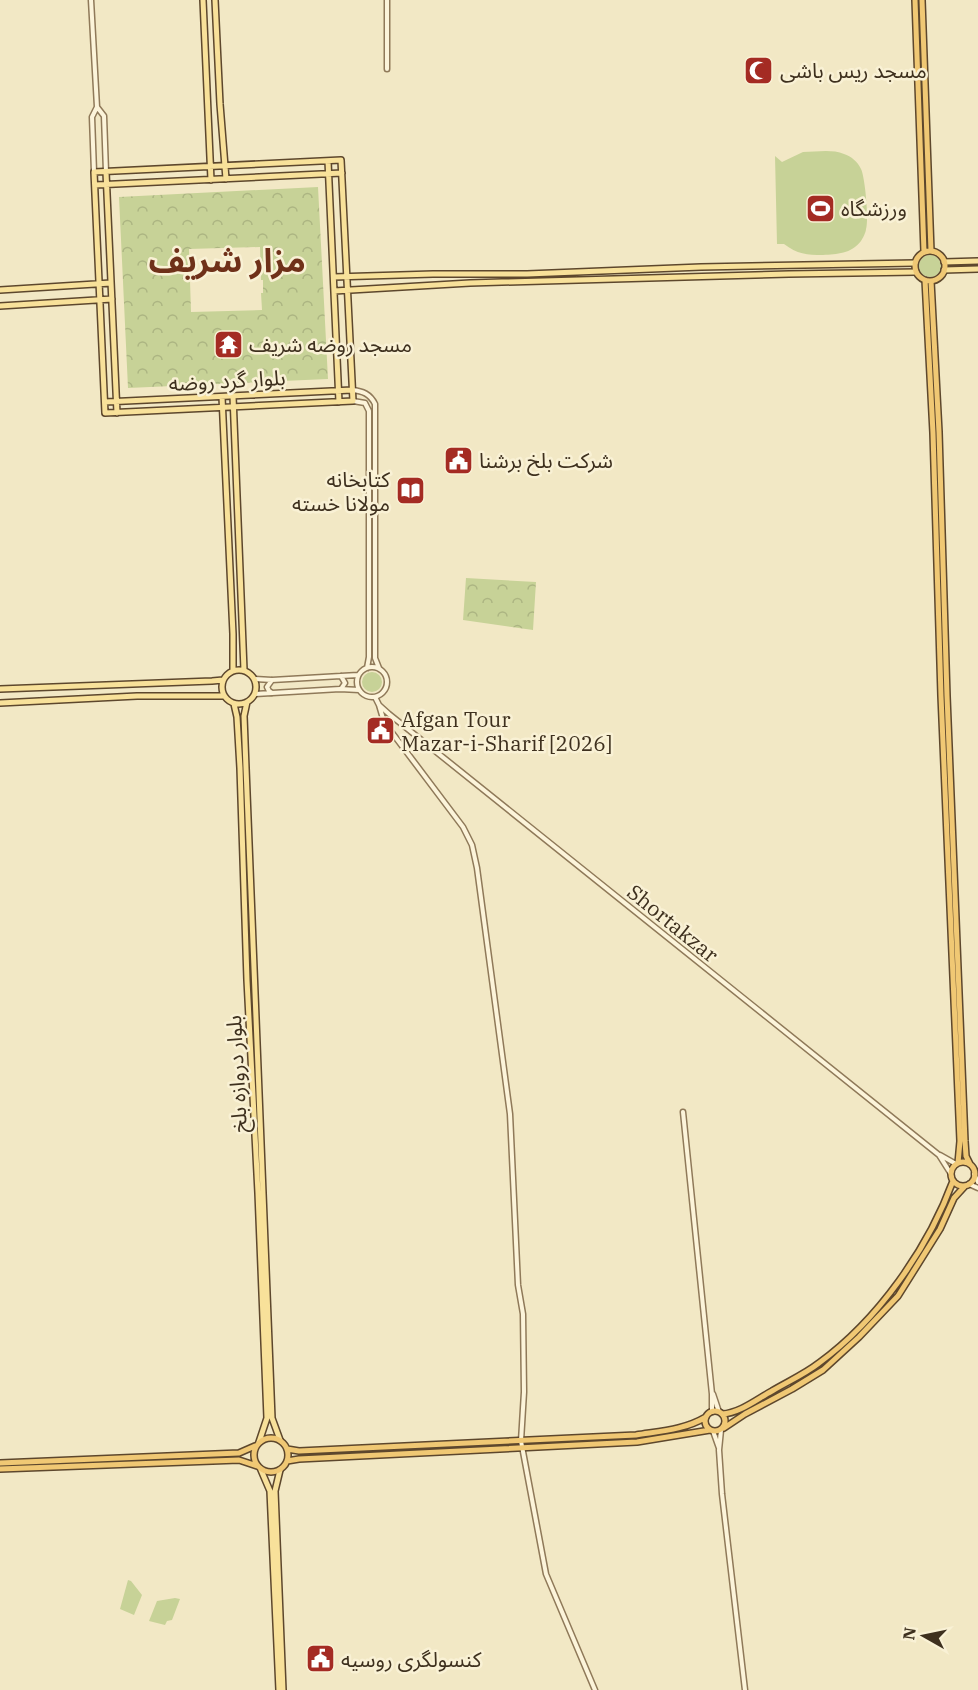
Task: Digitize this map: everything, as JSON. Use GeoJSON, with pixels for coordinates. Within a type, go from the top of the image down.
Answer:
{"type":"FeatureCollection","features":[{"type":"Feature","properties":{"kind":"highway"},"geometry":{"type":"LineString","coordinates":[[915,0],[924,252]]}},
{"type":"Feature","properties":{"kind":"highway"},"geometry":{"type":"LineString","coordinates":[[922,0],[931,251]]}},
{"type":"Feature","properties":{"kind":"highway"},"geometry":{"type":"LineString","coordinates":[[931,251],[940,254],[944,262],[944,270],[940,277],[928,280],[920,277],[916,272],[915,263],[924,252],[931,251]]}},
{"type":"Feature","properties":{"kind":"highway"},"geometry":{"type":"LineString","coordinates":[[287,1449],[299,1451],[636,1435],[681,1428],[694,1424],[712,1412],[721,1413],[739,1409],[819,1364],[855,1332],[899,1284],[939,1214],[953,1181],[951,1174],[957,1164],[960,1141],[941,696],[928,280]]}},
{"type":"Feature","properties":{"kind":"highway"},"geometry":{"type":"LineString","coordinates":[[287,1461],[637,1442],[722,1429],[823,1370],[859,1337],[898,1296],[940,1229],[954,1198],[972,1181],[975,1174],[966,1156],[965,1141],[938,420],[928,280]]}},
{"type":"Feature","properties":{"kind":"highway"},"geometry":{"type":"LineString","coordinates":[[957,1164],[970,1164]]}},
{"type":"Feature","properties":{"kind":"highway"},"geometry":{"type":"LineString","coordinates":[[953,1181],[961,1186],[967,1185]]}},
{"type":"Feature","properties":{"kind":"highway"},"geometry":{"type":"LineString","coordinates":[[721,1413],[726,1420],[722,1429]]}},
{"type":"Feature","properties":{"kind":"highway"},"geometry":{"type":"LineString","coordinates":[[706,1417],[705,1424],[712,1431]]}},
{"type":"Feature","properties":{"kind":"highway"},"geometry":{"type":"LineString","coordinates":[[0,1462],[239,1453],[269,1438],[280,1440],[287,1449],[287,1461],[280,1470],[270,1473],[239,1460],[0,1469]]}},
{"type":"Feature","properties":{"kind":"highway"},"geometry":{"type":"LineString","coordinates":[[257,1444],[253,1457],[259,1468]]}},
{"type":"Feature","properties":{"kind":"main road"},"geometry":{"type":"LineString","coordinates":[[203,0],[211,180]]}},
{"type":"Feature","properties":{"kind":"main road"},"geometry":{"type":"LineString","coordinates":[[215,0],[226,179]]}},
{"type":"Feature","properties":{"kind":"main road"},"geometry":{"type":"LineString","coordinates":[[209,104],[220,104]]}},
{"type":"Feature","properties":{"kind":"main road"},"geometry":{"type":"LineString","coordinates":[[106,172],[117,413],[105,413],[94,172],[341,160],[353,401]]}},
{"type":"Feature","properties":{"kind":"main road"},"geometry":{"type":"LineString","coordinates":[[328,161],[339,402]]}},
{"type":"Feature","properties":{"kind":"main road"},"geometry":{"type":"LineString","coordinates":[[95,185],[342,173]]}},
{"type":"Feature","properties":{"kind":"main road"},"geometry":{"type":"LineString","coordinates":[[944,262],[978,261]]}},
{"type":"Feature","properties":{"kind":"main road"},"geometry":{"type":"LineString","coordinates":[[334,277],[915,263]]}},
{"type":"Feature","properties":{"kind":"main road"},"geometry":{"type":"LineString","coordinates":[[944,270],[978,268]]}},
{"type":"Feature","properties":{"kind":"main road"},"geometry":{"type":"LineString","coordinates":[[334,291],[470,283],[916,272]]}},
{"type":"Feature","properties":{"kind":"main road"},"geometry":{"type":"LineString","coordinates":[[0,290],[111,283]]}},
{"type":"Feature","properties":{"kind":"main road"},"geometry":{"type":"LineString","coordinates":[[0,306],[112,299]]}},
{"type":"Feature","properties":{"kind":"main road","name":"بلوار گرد روضه"},"geometry":{"type":"LineString","coordinates":[[105,402],[352,390]]}},
{"type":"Feature","properties":{"kind":"main road"},"geometry":{"type":"LineString","coordinates":[[233,396],[244,670]]}},
{"type":"Feature","properties":{"kind":"main road"},"geometry":{"type":"LineString","coordinates":[[222,397],[233,670]]}},
{"type":"Feature","properties":{"kind":"main road","name":"بلوار گرد روضه"},"geometry":{"type":"LineString","coordinates":[[117,413],[353,401]]}},
{"type":"Feature","properties":{"kind":"main road"},"geometry":{"type":"LineString","coordinates":[[233,670],[244,670],[255,679],[255,694],[247,702],[234,704],[224,696],[221,688],[223,680],[233,670]]}},
{"type":"Feature","properties":{"kind":"main road"},"geometry":{"type":"LineString","coordinates":[[0,689],[223,680]]}},
{"type":"Feature","properties":{"kind":"main road"},"geometry":{"type":"LineString","coordinates":[[0,703],[137,696],[224,696]]}},
{"type":"Feature","properties":{"kind":"main road","name":"بلوار دروازه بلخ"},"geometry":{"type":"LineString","coordinates":[[247,702],[244,716],[272,1418],[280,1440]]}},
{"type":"Feature","properties":{"kind":"main road","name":"بلوار دروازه بلخ"},"geometry":{"type":"LineString","coordinates":[[234,704],[240,768],[267,1418],[257,1444]]}},
{"type":"Feature","properties":{"kind":"main road"},"geometry":{"type":"LineString","coordinates":[[259,1468],[270,1491],[281,1690]]}},
{"type":"Feature","properties":{"kind":"main road"},"geometry":{"type":"LineString","coordinates":[[280,1470],[275,1491],[281,1690]]}},
{"type":"Feature","properties":{"kind":"street"},"geometry":{"type":"LineString","coordinates":[[91,0],[97,107],[92,117],[94,172]]}},
{"type":"Feature","properties":{"kind":"street"},"geometry":{"type":"LineString","coordinates":[[387,0],[387,69]]}},
{"type":"Feature","properties":{"kind":"street"},"geometry":{"type":"LineString","coordinates":[[97,107],[104,116],[106,172]]}},
{"type":"Feature","properties":{"kind":"street"},"geometry":{"type":"LineString","coordinates":[[255,694],[340,689],[359,690],[369,697],[375,697],[383,693],[387,685],[386,676],[379,668],[375,658],[375,404],[368,394],[352,390]]}},
{"type":"Feature","properties":{"kind":"street"},"geometry":{"type":"LineString","coordinates":[[255,679],[358,675],[366,668],[369,657],[369,411],[365,403],[353,401]]}},
{"type":"Feature","properties":{"kind":"street"},"geometry":{"type":"LineString","coordinates":[[366,668],[379,668]]}},
{"type":"Feature","properties":{"kind":"street"},"geometry":{"type":"LineString","coordinates":[[358,675],[359,690]]}},
{"type":"Feature","properties":{"kind":"street"},"geometry":{"type":"LineString","coordinates":[[340,689],[345,683],[341,676]]}},
{"type":"Feature","properties":{"kind":"street"},"geometry":{"type":"LineString","coordinates":[[272,680],[267,687],[273,693]]}},
{"type":"Feature","properties":{"kind":"street","name":"Shortakzar"},"geometry":{"type":"LineString","coordinates":[[375,697],[379,705],[939,1155],[951,1174]]}},
{"type":"Feature","properties":{"kind":"street"},"geometry":{"type":"LineString","coordinates":[[379,705],[384,722],[463,827],[472,844],[510,1114],[518,1286],[523,1314],[524,1392],[521,1441],[546,1574],[595,1690]]}},
{"type":"Feature","properties":{"kind":"street"},"geometry":{"type":"LineString","coordinates":[[683,1112],[712,1412]]}},
{"type":"Feature","properties":{"kind":"street"},"geometry":{"type":"LineString","coordinates":[[945,1158],[953,1158],[958,1153]]}},
{"type":"Feature","properties":{"kind":"street"},"geometry":{"type":"LineString","coordinates":[[939,1155],[957,1164]]}},
{"type":"Feature","properties":{"kind":"street"},"geometry":{"type":"LineString","coordinates":[[975,1174],[978,1182]]}},
{"type":"Feature","properties":{"kind":"street"},"geometry":{"type":"LineString","coordinates":[[967,1185],[978,1188]]}},
{"type":"Feature","properties":{"kind":"street"},"geometry":{"type":"LineString","coordinates":[[712,1394],[721,1413]]}},
{"type":"Feature","properties":{"kind":"street"},"geometry":{"type":"LineString","coordinates":[[722,1429],[719,1450],[722,1494],[745,1690]]}},
{"type":"Feature","properties":{"kind":"street"},"geometry":{"type":"LineString","coordinates":[[712,1431],[719,1450]]}},
{"type":"Feature","properties":{"kind":"green space"},"geometry":{"type":"Polygon","coordinates":[[[803,152],[839,152],[852,158],[861,169],[866,198],[866,230],[861,241],[853,249],[833,254],[812,255],[798,252],[784,244],[777,244],[775,156],[782,162],[803,152]]]}},
{"type":"Feature","properties":{"kind":"green space"},"geometry":{"type":"Polygon","coordinates":[[[318,187],[328,379],[128,388],[119,197],[318,187]],[[260,247],[189,249],[191,312],[262,310],[263,280],[261,280],[260,247]]]}},
{"type":"Feature","properties":{"kind":"green space"},"geometry":{"type":"Polygon","coordinates":[[[930,255],[940,262],[941,266],[934,276],[930,277],[920,270],[919,266],[926,256],[930,255]]]}},
{"type":"Feature","properties":{"kind":"green space"},"geometry":{"type":"Polygon","coordinates":[[[466,578],[536,582],[533,630],[463,620],[466,578]]]}},
{"type":"Feature","properties":{"kind":"green space"},"geometry":{"type":"Polygon","coordinates":[[[372,672],[379,675],[382,682],[379,689],[372,692],[365,689],[362,682],[365,675],[372,672]]]}},
{"type":"Feature","properties":{"kind":"green space"},"geometry":{"type":"Polygon","coordinates":[[[128,1580],[142,1595],[134,1615],[120,1609],[128,1580]]]}},
{"type":"Feature","properties":{"kind":"green space"},"geometry":{"type":"Polygon","coordinates":[[[180,1599],[172,1620],[167,1621],[165,1625],[149,1621],[157,1601],[180,1599]]]}},
{"type":"Feature","properties":{"kind":"place","name":"مسجد ریس باشی"},"geometry":{"type":"Point","coordinates":[759,70]}},
{"type":"Feature","properties":{"kind":"place","name":"ورزشگاه"},"geometry":{"type":"Point","coordinates":[820,208]}},
{"type":"Feature","properties":{"kind":"place","name":"مسجد روضه شریف"},"geometry":{"type":"Point","coordinates":[228,344]}},
{"type":"Feature","properties":{"kind":"place","name":"شرکت بلخ برشنا"},"geometry":{"type":"Point","coordinates":[458,460]}},
{"type":"Feature","properties":{"kind":"place","name":"کتابخانه مولانا خسته"},"geometry":{"type":"Point","coordinates":[411,491]}},
{"type":"Feature","properties":{"kind":"place","name":"Afgan Tour Mazar-i-Sharif [2026]"},"geometry":{"type":"Point","coordinates":[380,731]}},
{"type":"Feature","properties":{"kind":"place","name":"کنسولگری روسیه"},"geometry":{"type":"Point","coordinates":[320,1659]}},
{"type":"Feature","properties":{"kind":"district","name":"مزار شريف"},"geometry":{"type":"Point","coordinates":[227,259]}}]}
